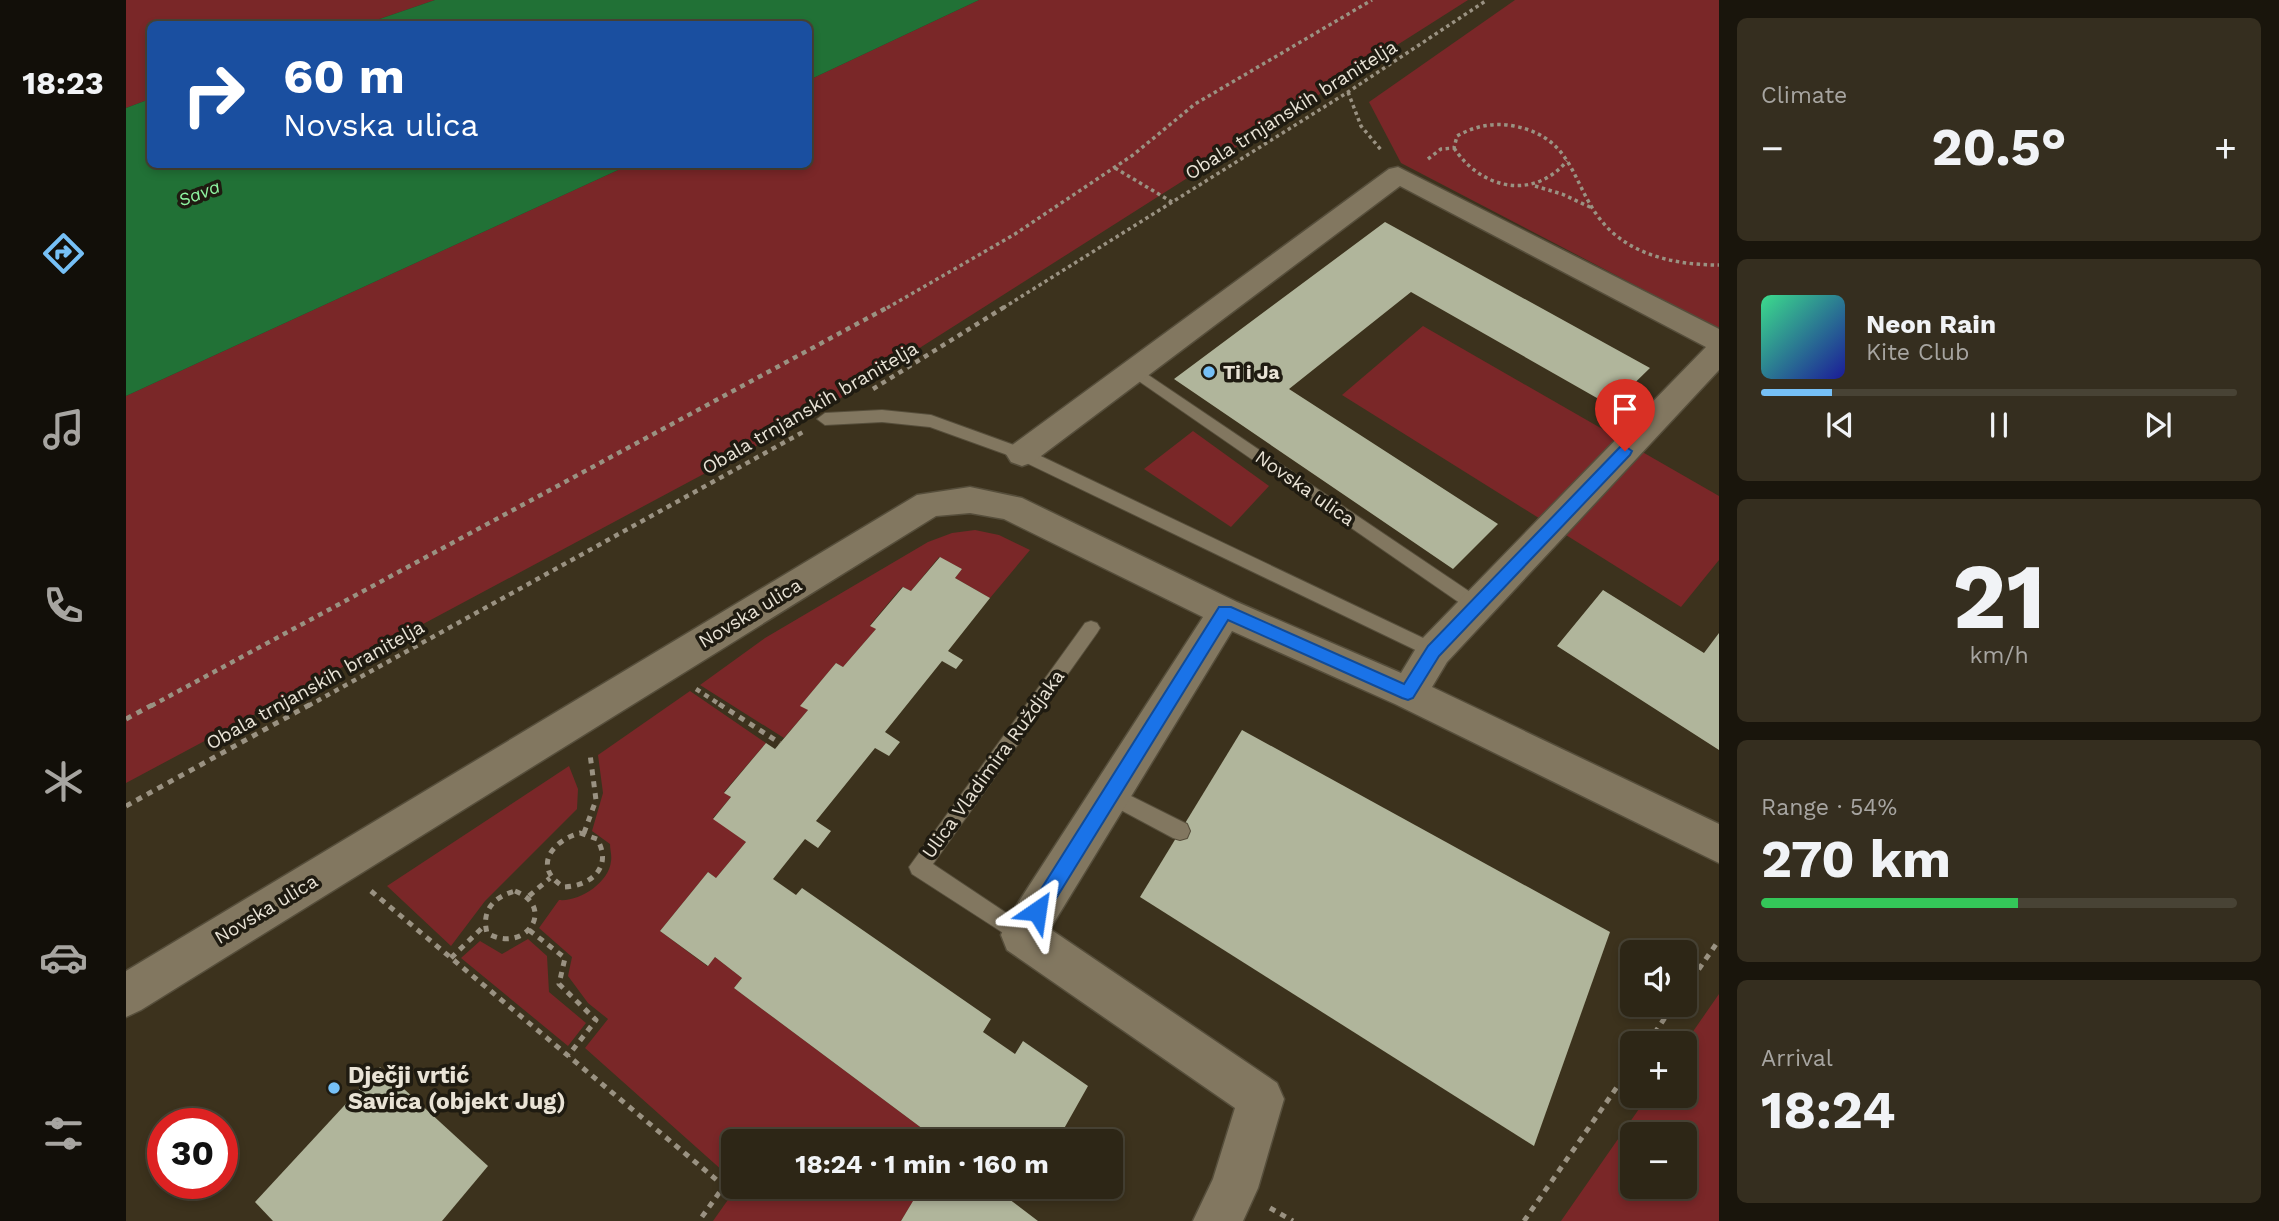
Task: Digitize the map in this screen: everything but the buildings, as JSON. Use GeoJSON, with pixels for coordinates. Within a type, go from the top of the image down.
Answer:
{"type":"FeatureCollection","features":[{"type":"Feature","properties":{"kind":"street"},"geometry":{"type":"LineString","coordinates":[[1022,454],[1135,371],[1396,170],[1719,341]]}},
{"type":"Feature","properties":{"kind":"street"},"geometry":{"type":"LineString","coordinates":[[1408,693],[1434,651],[1719,352]]}},
{"type":"Feature","properties":{"kind":"street","name":"Novska ulica"},"geometry":{"type":"LineString","coordinates":[[126,995],[929,504],[970,500],[1010,507],[1225,612],[1408,693],[1719,844]]}},
{"type":"Feature","properties":{"kind":"street"},"geometry":{"type":"LineString","coordinates":[[1023,935],[1225,612]]}},
{"type":"Feature","properties":{"kind":"street","name":"Ulica Vladimira Ruždjaka"},"geometry":{"type":"LineString","coordinates":[[1023,935],[1261,1099],[1234,1188],[1217,1221]]}},
{"type":"Feature","properties":{"kind":"lane","name":"Novska ulica"},"geometry":{"type":"LineString","coordinates":[[1135,371],[1476,605]]}},
{"type":"Feature","properties":{"kind":"lane"},"geometry":{"type":"LineString","coordinates":[[825,419],[883,416],[930,421],[1022,454],[1434,651]]}},
{"type":"Feature","properties":{"kind":"lane","name":"Ulica Vladimira Ruždjaka"},"geometry":{"type":"LineString","coordinates":[[1023,935],[919,867],[1091,628]]}},
{"type":"Feature","properties":{"kind":"lane"},"geometry":{"type":"LineString","coordinates":[[1111,795],[1180,831]]}},
{"type":"Feature","properties":{"kind":"path"},"geometry":{"type":"LineString","coordinates":[[126,719],[857,325],[1015,234],[1115,168],[1195,104],[1372,0]]}},
{"type":"Feature","properties":{"kind":"path","name":"Obala trnjanskih branitelja"},"geometry":{"type":"LineString","coordinates":[[126,806],[825,419],[1348,92],[1487,0]]}},
{"type":"Feature","properties":{"kind":"path"},"geometry":{"type":"LineString","coordinates":[[1348,92],[1361,126],[1396,170],[1422,164],[1441,149],[1454,148]]}},
{"type":"Feature","properties":{"kind":"path"},"geometry":{"type":"LineString","coordinates":[[1593,209],[1562,194],[1535,186],[1482,177],[1460,161],[1454,148],[1457,136],[1471,127],[1503,124],[1544,137],[1557,145],[1587,192],[1593,209],[1613,233],[1634,247],[1678,264],[1719,265]]}},
{"type":"Feature","properties":{"kind":"path"},"geometry":{"type":"LineString","coordinates":[[1535,186],[1551,179],[1561,171],[1567,161]]}},
{"type":"Feature","properties":{"kind":"path"},"geometry":{"type":"LineString","coordinates":[[1115,168],[1172,202]]}},
{"type":"Feature","properties":{"kind":"path"},"geometry":{"type":"LineString","coordinates":[[686,683],[780,743]]}},
{"type":"Feature","properties":{"kind":"path"},"geometry":{"type":"LineString","coordinates":[[584,833],[596,800],[588,746]]}},
{"type":"Feature","properties":{"kind":"path"},"geometry":{"type":"LineString","coordinates":[[584,833],[597,839],[602,845],[604,863],[592,880],[574,888],[564,887],[550,878],[546,862],[554,845],[571,834],[584,833]]}},
{"type":"Feature","properties":{"kind":"path"},"geometry":{"type":"LineString","coordinates":[[529,896],[550,878]]}},
{"type":"Feature","properties":{"kind":"path"},"geometry":{"type":"LineString","coordinates":[[367,888],[724,1186],[699,1221]]}},
{"type":"Feature","properties":{"kind":"path"},"geometry":{"type":"LineString","coordinates":[[451,958],[484,926],[487,910],[499,896],[515,891],[529,896],[536,909],[529,930],[517,939],[500,941],[492,938],[484,926]]}},
{"type":"Feature","properties":{"kind":"path"},"geometry":{"type":"LineString","coordinates":[[529,930],[565,958],[559,984],[596,1020],[568,1056]]}},
{"type":"Feature","properties":{"kind":"path"},"geometry":{"type":"LineString","coordinates":[[1697,972],[1719,940]]}},
{"type":"Feature","properties":{"kind":"path"},"geometry":{"type":"LineString","coordinates":[[1524,1221],[1620,1083]]}},
{"type":"Feature","properties":{"kind":"shaded area"},"geometry":{"type":"Polygon","coordinates":[[[126,0],[435,0],[374,21],[147,21],[147,100],[126,108],[126,0]]]}},
{"type":"Feature","properties":{"kind":"shaded area"},"geometry":{"type":"Polygon","coordinates":[[[979,0],[1468,0],[814,415],[126,783],[126,396],[622,168],[812,168],[812,79],[979,0]]]}},
{"type":"Feature","properties":{"kind":"shaded area"},"geometry":{"type":"Polygon","coordinates":[[[1515,0],[1719,0],[1719,329],[1401,163],[1369,102],[1515,0]]]}},
{"type":"Feature","properties":{"kind":"shaded area"},"geometry":{"type":"Polygon","coordinates":[[[1423,326],[1719,496],[1719,560],[1681,607],[1342,395],[1423,326]]]}},
{"type":"Feature","properties":{"kind":"shaded area"},"geometry":{"type":"Polygon","coordinates":[[[1193,431],[1269,486],[1231,527],[1144,469],[1193,431]]]}},
{"type":"Feature","properties":{"kind":"shaded area"},"geometry":{"type":"Polygon","coordinates":[[[975,530],[999,535],[1030,550],[990,598],[955,578],[962,569],[939,557],[911,591],[902,587],[870,625],[876,629],[843,667],[836,663],[801,705],[808,710],[784,738],[700,685],[765,638],[928,542],[952,533],[975,530]]]}},
{"type":"Feature","properties":{"kind":"shaded area"},"geometry":{"type":"Polygon","coordinates":[[[690,691],[766,743],[724,792],[731,797],[713,818],[746,842],[716,878],[708,872],[660,931],[707,966],[715,957],[742,978],[734,988],[923,1129],[721,1129],[721,1169],[585,1048],[608,1019],[588,1003],[568,976],[572,957],[539,928],[559,900],[575,898],[592,890],[609,869],[610,844],[592,831],[603,793],[598,755],[690,691]]]}},
{"type":"Feature","properties":{"kind":"shaded area"},"geometry":{"type":"Polygon","coordinates":[[[569,766],[578,789],[577,809],[485,901],[451,946],[387,886],[569,766]]]}},
{"type":"Feature","properties":{"kind":"shaded area"},"geometry":{"type":"Polygon","coordinates":[[[528,939],[547,956],[549,992],[586,1023],[568,1046],[461,958],[480,941],[502,954],[528,939]]]}},
{"type":"Feature","properties":{"kind":"shaded area"},"geometry":{"type":"Polygon","coordinates":[[[1719,994],[1719,1221],[1561,1221],[1620,1136],[1620,1199],[1697,1199],[1697,1122],[1630,1122],[1640,1108],[1697,1108],[1697,1031],[1693,1031],[1719,994]]]}},
{"type":"Feature","properties":{"kind":"shaded area"},"geometry":{"type":"Polygon","coordinates":[[[729,1199],[915,1199],[901,1221],[713,1221],[729,1199]]]}},
{"type":"Feature","properties":{"kind":"water"},"geometry":{"type":"Polygon","coordinates":[[[435,0],[979,0],[812,79],[812,21],[374,21],[435,0]]]}},
{"type":"Feature","properties":{"kind":"water","name":"Sava"},"geometry":{"type":"Polygon","coordinates":[[[147,100],[147,168],[622,168],[126,396],[126,108],[147,100]]]}},
{"type":"Feature","properties":{"kind":"place","name":"Ti i Ja"},"geometry":{"type":"Point","coordinates":[1209,372]}},
{"type":"Feature","properties":{"kind":"place","name":"Dječji vrtić Savica (objekt Jug)"},"geometry":{"type":"Point","coordinates":[334,1088]}},
{"type":"Feature","properties":{"kind":"route"},"geometry":{"type":"LineString","coordinates":[[1037,911],[1225,612],[1408,693],[1434,651],[1625,451]]}}]}
